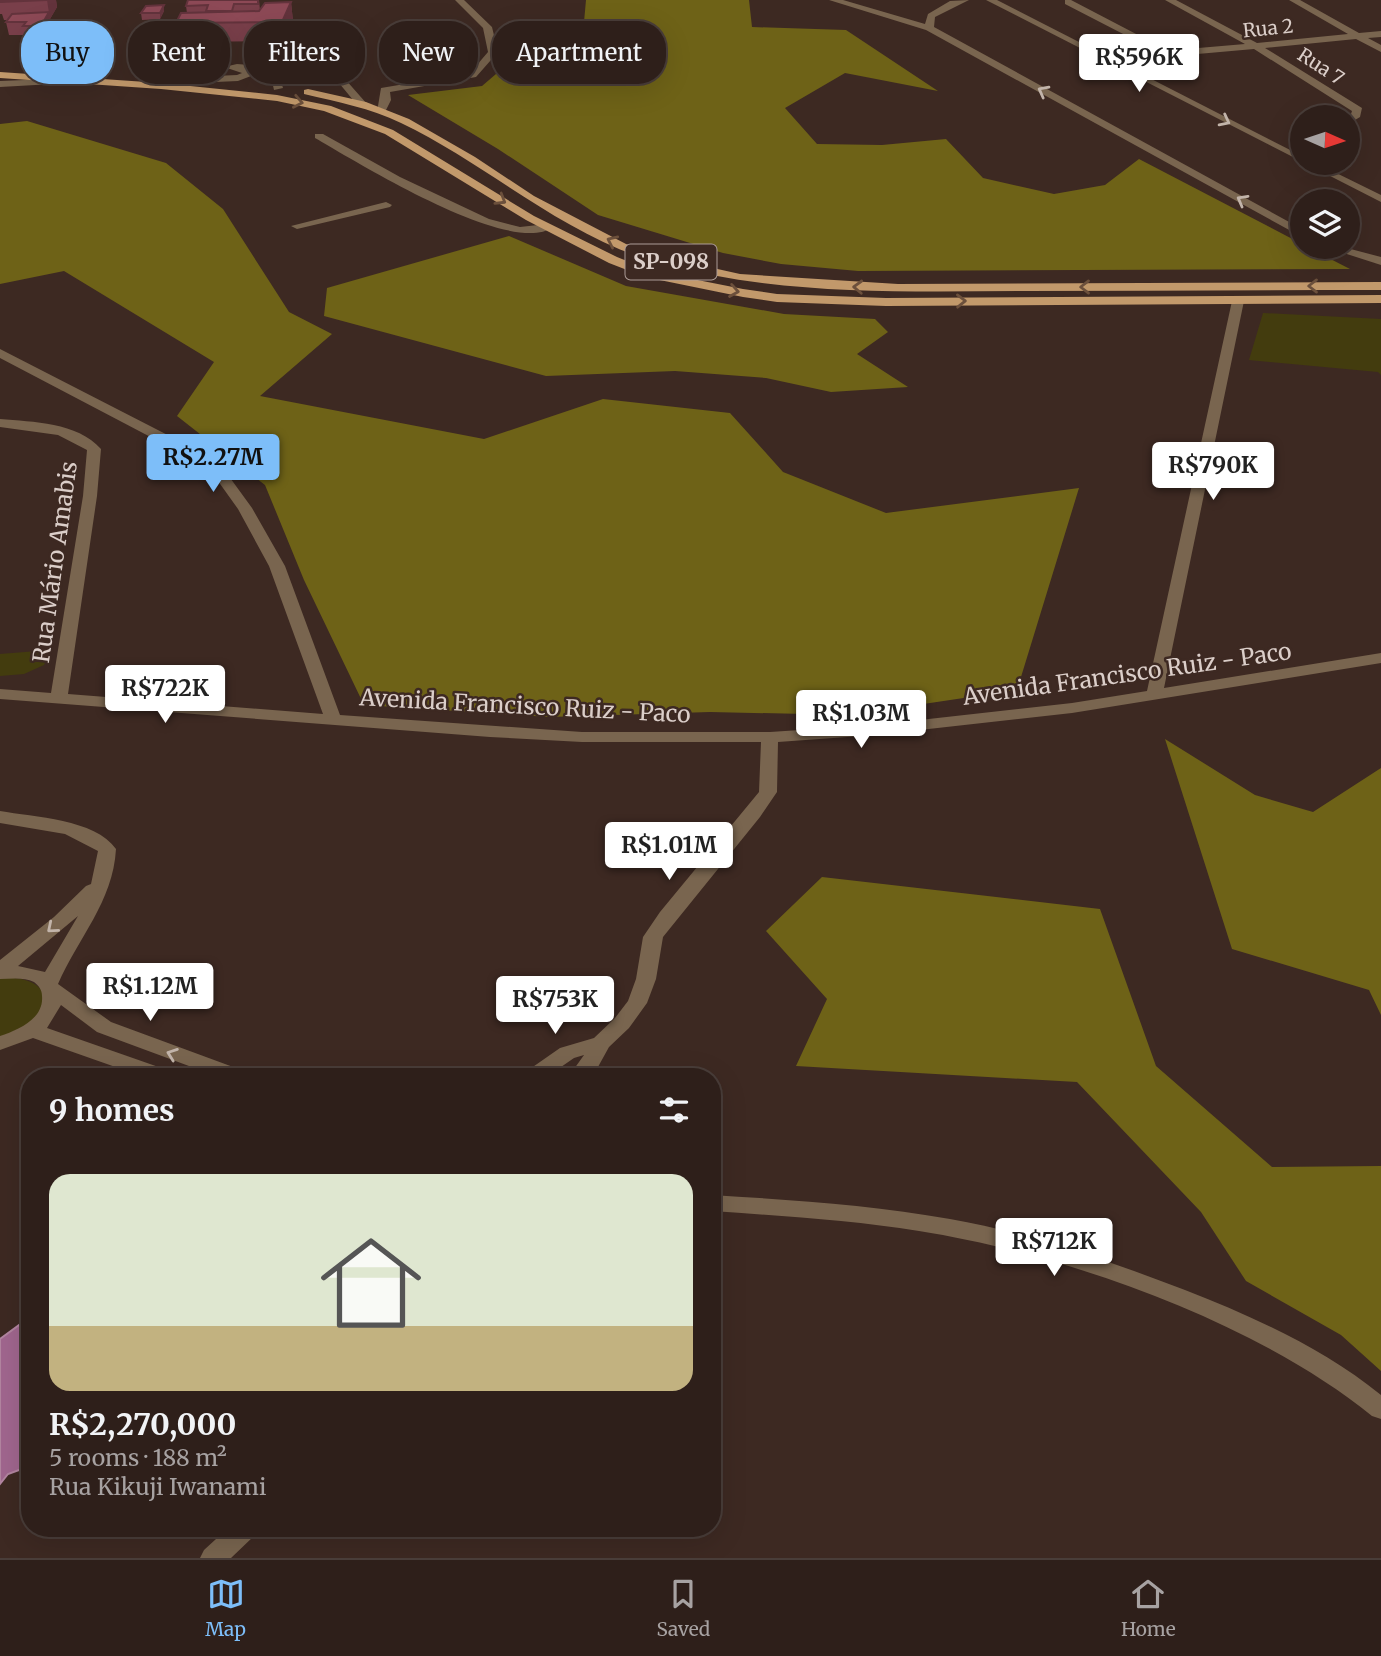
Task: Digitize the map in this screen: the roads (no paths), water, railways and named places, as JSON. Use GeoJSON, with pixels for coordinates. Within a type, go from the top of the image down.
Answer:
{"type":"FeatureCollection","features":[{"type":"Feature","properties":{"kind":"main road","name":"SP-098"},"geometry":{"type":"LineString","coordinates":[[0,66],[128,75]]}},
{"type":"Feature","properties":{"kind":"main road","name":"SP-098"},"geometry":{"type":"LineString","coordinates":[[0,75],[21,76]]}},
{"type":"Feature","properties":{"kind":"main road","name":"SP-098"},"geometry":{"type":"LineString","coordinates":[[230,83],[306,92],[381,110],[427,132],[530,198],[622,246],[666,261],[740,278],[898,288],[1381,286]]}},
{"type":"Feature","properties":{"kind":"main road","name":"SP-098"},"geometry":{"type":"LineString","coordinates":[[114,84],[277,98],[327,108],[389,132],[582,246],[649,274],[777,298],[886,302],[1381,299]]}},
{"type":"Feature","properties":{"kind":"street"},"geometry":{"type":"LineString","coordinates":[[381,110],[386,100],[386,90],[473,75],[494,52],[487,27],[459,0]]}},
{"type":"Feature","properties":{"kind":"street"},"geometry":{"type":"LineString","coordinates":[[833,0],[929,28],[1290,227]]}},
{"type":"Feature","properties":{"kind":"street"},"geometry":{"type":"LineString","coordinates":[[929,28],[931,16],[965,0]]}},
{"type":"Feature","properties":{"kind":"street"},"geometry":{"type":"LineString","coordinates":[[990,0],[1290,154]]}},
{"type":"Feature","properties":{"kind":"street"},"geometry":{"type":"LineString","coordinates":[[1169,0],[1258,47]]}},
{"type":"Feature","properties":{"kind":"street"},"geometry":{"type":"LineString","coordinates":[[1293,0],[1381,49]]}},
{"type":"Feature","properties":{"kind":"street","name":"Rua 2"},"geometry":{"type":"LineString","coordinates":[[1068,2],[1158,49],[1175,53],[1381,34]]}},
{"type":"Feature","properties":{"kind":"street","name":"Rua 7"},"geometry":{"type":"LineString","coordinates":[[1258,47],[1350,105]]}},
{"type":"Feature","properties":{"kind":"street"},"geometry":{"type":"LineString","coordinates":[[230,67],[252,67],[267,71],[274,75],[278,88]]}},
{"type":"Feature","properties":{"kind":"street"},"geometry":{"type":"LineString","coordinates":[[230,67],[248,72],[238,78],[230,78]]}},
{"type":"Feature","properties":{"kind":"street"},"geometry":{"type":"LineString","coordinates":[[306,92],[321,86],[306,71],[342,81],[362,104]]}},
{"type":"Feature","properties":{"kind":"street"},"geometry":{"type":"LineString","coordinates":[[0,84],[21,83]]}},
{"type":"Feature","properties":{"kind":"street"},"geometry":{"type":"LineString","coordinates":[[319,136],[396,179],[485,222],[520,230],[547,227]]}},
{"type":"Feature","properties":{"kind":"street"},"geometry":{"type":"LineString","coordinates":[[1332,175],[1381,199]]}},
{"type":"Feature","properties":{"kind":"street"},"geometry":{"type":"LineString","coordinates":[[297,226],[386,205]]}},
{"type":"Feature","properties":{"kind":"street"},"geometry":{"type":"LineString","coordinates":[[1360,255],[1381,261]]}},
{"type":"Feature","properties":{"kind":"street"},"geometry":{"type":"LineString","coordinates":[[1154,696],[1238,301]]}},
{"type":"Feature","properties":{"kind":"street"},"geometry":{"type":"LineString","coordinates":[[0,353],[186,450],[223,478],[245,508],[277,566],[333,719]]}},
{"type":"Feature","properties":{"kind":"street","name":"Rua Mário Amabis"},"geometry":{"type":"LineString","coordinates":[[0,423],[69,432],[94,449],[90,496],[59,697]]}},
{"type":"Feature","properties":{"kind":"street","name":"Avenida Francisco Ruiz - Paco"},"geometry":{"type":"LineString","coordinates":[[0,694],[569,736],[770,737],[989,718],[1154,696],[1381,658]]}},
{"type":"Feature","properties":{"kind":"street"},"geometry":{"type":"LineString","coordinates":[[588,1068],[601,1043],[622,1023],[637,1003],[646,979],[653,937],[768,792],[770,737]]}},
{"type":"Feature","properties":{"kind":"street"},"geometry":{"type":"LineString","coordinates":[[0,817],[95,838],[107,849],[107,859],[93,901],[50,986],[54,1006],[34,1031],[12,1041],[0,1043]]}},
{"type":"Feature","properties":{"kind":"street"},"geometry":{"type":"LineString","coordinates":[[0,971],[61,921],[100,882]]}},
{"type":"Feature","properties":{"kind":"street"},"geometry":{"type":"LineString","coordinates":[[0,971],[29,972],[104,1027],[215,1068]]}},
{"type":"Feature","properties":{"kind":"street"},"geometry":{"type":"LineString","coordinates":[[34,1031],[140,1068]]}},
{"type":"Feature","properties":{"kind":"street"},"geometry":{"type":"LineString","coordinates":[[545,1068],[567,1053],[601,1043]]}},
{"type":"Feature","properties":{"kind":"street"},"geometry":{"type":"LineString","coordinates":[[721,1204],[834,1211],[921,1223],[1012,1243],[1123,1275],[1231,1318],[1308,1355],[1381,1409]]}},
{"type":"Feature","properties":{"kind":"street"},"geometry":{"type":"LineString","coordinates":[[213,1558],[235,1537]]}}]}
